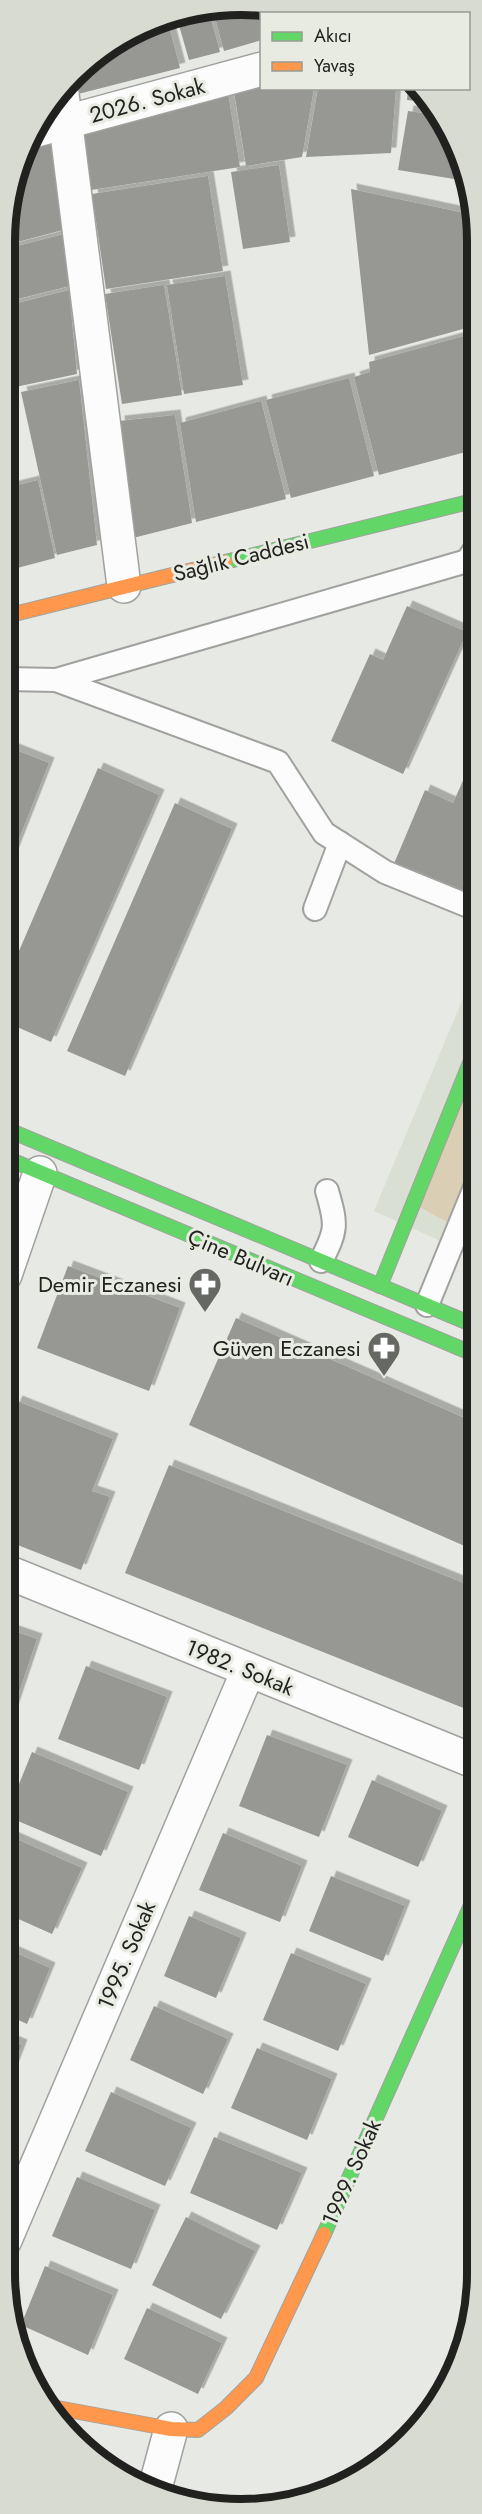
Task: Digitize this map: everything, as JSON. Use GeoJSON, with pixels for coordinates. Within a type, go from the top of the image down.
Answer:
{"type":"FeatureCollection","features":[{"type":"Feature","properties":{"kind":"street","name":"2026. Sokak"},"geometry":{"type":"LineString","coordinates":[[63,108],[260,69]]}},
{"type":"Feature","properties":{"kind":"street"},"geometry":{"type":"LineString","coordinates":[[63,108],[124,586]]}},
{"type":"Feature","properties":{"kind":"street","name":"Sağlık Caddesi"},"geometry":{"type":"LineString","coordinates":[[15,614],[467,502]]}},
{"type":"Feature","properties":{"kind":"street"},"geometry":{"type":"LineString","coordinates":[[375,1298],[467,1070]]}},
{"type":"Feature","properties":{"kind":"street","name":"Çine Bulvarı"},"geometry":{"type":"LineString","coordinates":[[15,1133],[321,1262],[375,1298],[467,1350]]}},
{"type":"Feature","properties":{"kind":"street","name":"Çine Bulvarı"},"geometry":{"type":"LineString","coordinates":[[15,1162],[375,1298],[427,1305],[467,1322]]}},
{"type":"Feature","properties":{"kind":"street"},"geometry":{"type":"LineString","coordinates":[[15,1246],[40,1173]]}},
{"type":"Feature","properties":{"kind":"street","name":"1982. Sokak"},"geometry":{"type":"LineString","coordinates":[[15,1575],[467,1758]]}},
{"type":"Feature","properties":{"kind":"street","name":"1995. Sokak"},"geometry":{"type":"LineString","coordinates":[[15,2214],[248,1671]]}},
{"type":"Feature","properties":{"kind":"street","name":"1999. Sokak"},"geometry":{"type":"LineString","coordinates":[[184,2429],[226,2408],[256,2378],[318,2247],[467,1914]]}},
{"type":"Feature","properties":{"kind":"street"},"geometry":{"type":"LineString","coordinates":[[60,2408],[184,2429],[158,2483]]}},
{"type":"Feature","properties":{"kind":"lane"},"geometry":{"type":"LineString","coordinates":[[15,679],[56,680],[467,561]]}},
{"type":"Feature","properties":{"kind":"lane"},"geometry":{"type":"LineString","coordinates":[[56,680],[278,762],[324,832],[386,872],[467,905]]}},
{"type":"Feature","properties":{"kind":"lane"},"geometry":{"type":"LineString","coordinates":[[315,909],[340,843]]}},
{"type":"Feature","properties":{"kind":"lane"},"geometry":{"type":"LineString","coordinates":[[321,1262],[332,1240],[336,1220],[327,1191]]}},
{"type":"Feature","properties":{"kind":"lane"},"geometry":{"type":"LineString","coordinates":[[427,1305],[467,1207]]}},
{"type":"Feature","properties":{"kind":"shaded area"},"geometry":{"type":"Polygon","coordinates":[[[467,989],[467,1253],[374,1211],[467,989]]]}},
{"type":"Feature","properties":{"kind":"shaded area"},"geometry":{"type":"Polygon","coordinates":[[[467,1072],[467,1233],[414,1204],[467,1072]]]}},
{"type":"Feature","properties":{"kind":"building"},"geometry":{"type":"Polygon","coordinates":[[[260,16],[260,41],[224,51],[215,17],[260,16]]]}},
{"type":"Feature","properties":{"kind":"building"},"geometry":{"type":"Polygon","coordinates":[[[211,17],[220,52],[189,60],[179,24],[211,17]]]}},
{"type":"Feature","properties":{"kind":"building"},"geometry":{"type":"Polygon","coordinates":[[[169,27],[180,68],[78,94],[77,85],[115,53],[141,38],[169,27]]]}},
{"type":"Feature","properties":{"kind":"building"},"geometry":{"type":"Polygon","coordinates":[[[260,86],[260,90],[314,90],[302,157],[246,166],[234,92],[260,86]]]}},
{"type":"Feature","properties":{"kind":"building"},"geometry":{"type":"Polygon","coordinates":[[[318,90],[396,90],[391,153],[306,157],[318,90]]]}},
{"type":"Feature","properties":{"kind":"building"},"geometry":{"type":"Polygon","coordinates":[[[409,90],[418,101],[407,100],[409,90]]]}},
{"type":"Feature","properties":{"kind":"building"},"geometry":{"type":"Polygon","coordinates":[[[228,93],[240,167],[91,190],[82,126],[228,93]]]}},
{"type":"Feature","properties":{"kind":"building"},"geometry":{"type":"Polygon","coordinates":[[[408,111],[428,114],[444,141],[458,180],[398,170],[408,111]]]}},
{"type":"Feature","properties":{"kind":"building"},"geometry":{"type":"Polygon","coordinates":[[[53,142],[63,230],[15,243],[19,197],[36,147],[53,142]]]}},
{"type":"Feature","properties":{"kind":"building"},"geometry":{"type":"Polygon","coordinates":[[[279,165],[290,242],[243,249],[231,172],[279,165]]]}},
{"type":"Feature","properties":{"kind":"building"},"geometry":{"type":"Polygon","coordinates":[[[208,176],[223,271],[106,289],[92,194],[208,176]]]}},
{"type":"Feature","properties":{"kind":"building"},"geometry":{"type":"Polygon","coordinates":[[[351,189],[464,213],[463,329],[369,355],[351,189]]]}},
{"type":"Feature","properties":{"kind":"building"},"geometry":{"type":"Polygon","coordinates":[[[64,234],[70,286],[15,300],[15,247],[64,234]]]}},
{"type":"Feature","properties":{"kind":"building"},"geometry":{"type":"Polygon","coordinates":[[[225,276],[243,385],[184,394],[167,285],[225,276]]]}},
{"type":"Feature","properties":{"kind":"building"},"geometry":{"type":"Polygon","coordinates":[[[164,285],[182,395],[122,404],[105,294],[164,285]]]}},
{"type":"Feature","properties":{"kind":"building"},"geometry":{"type":"Polygon","coordinates":[[[69,290],[77,374],[15,387],[15,304],[69,290]]]}},
{"type":"Feature","properties":{"kind":"building"},"geometry":{"type":"Polygon","coordinates":[[[464,336],[467,362],[467,452],[379,475],[354,377],[370,372],[369,362],[464,336]]]}},
{"type":"Feature","properties":{"kind":"building"},"geometry":{"type":"Polygon","coordinates":[[[349,378],[374,476],[291,498],[266,400],[349,378]]]}},
{"type":"Feature","properties":{"kind":"building"},"geometry":{"type":"Polygon","coordinates":[[[79,380],[97,545],[57,555],[21,392],[79,380]]]}},
{"type":"Feature","properties":{"kind":"building"},"geometry":{"type":"Polygon","coordinates":[[[261,401],[286,499],[196,522],[180,423],[261,401]]]}},
{"type":"Feature","properties":{"kind":"building"},"geometry":{"type":"Polygon","coordinates":[[[175,415],[192,523],[133,538],[119,421],[175,415]]]}},
{"type":"Feature","properties":{"kind":"building"},"geometry":{"type":"Polygon","coordinates":[[[38,480],[55,558],[15,569],[15,486],[38,480]]]}},
{"type":"Feature","properties":{"kind":"building"},"geometry":{"type":"Polygon","coordinates":[[[407,606],[467,632],[403,774],[331,741],[370,654],[383,660],[407,606]]]}},
{"type":"Feature","properties":{"kind":"building"},"geometry":{"type":"Polygon","coordinates":[[[15,750],[49,763],[15,849],[15,750]]]}},
{"type":"Feature","properties":{"kind":"building"},"geometry":{"type":"Polygon","coordinates":[[[98,768],[159,795],[51,1042],[15,1026],[15,960],[98,768]]]}},
{"type":"Feature","properties":{"kind":"building"},"geometry":{"type":"Polygon","coordinates":[[[467,772],[467,898],[393,866],[425,790],[453,803],[467,772]]]}},
{"type":"Feature","properties":{"kind":"building"},"geometry":{"type":"Polygon","coordinates":[[[175,803],[232,829],[125,1076],[67,1051],[175,803]]]}},
{"type":"Feature","properties":{"kind":"building"},"geometry":{"type":"Polygon","coordinates":[[[68,1266],[180,1308],[149,1391],[37,1348],[68,1266]]]}},
{"type":"Feature","properties":{"kind":"building"},"geometry":{"type":"Polygon","coordinates":[[[236,1318],[467,1419],[467,1547],[189,1425],[236,1318]]]}},
{"type":"Feature","properties":{"kind":"building"},"geometry":{"type":"Polygon","coordinates":[[[17,1401],[113,1439],[92,1491],[110,1497],[81,1570],[15,1544],[15,1406],[17,1401]]]}},
{"type":"Feature","properties":{"kind":"building"},"geometry":{"type":"Polygon","coordinates":[[[169,1465],[467,1584],[467,1709],[125,1573],[169,1465]]]}},
{"type":"Feature","properties":{"kind":"building"},"geometry":{"type":"Polygon","coordinates":[[[15,1631],[37,1639],[15,1704],[15,1631]]]}},
{"type":"Feature","properties":{"kind":"building"},"geometry":{"type":"Polygon","coordinates":[[[86,1666],[167,1697],[139,1770],[58,1739],[86,1666]]]}},
{"type":"Feature","properties":{"kind":"building"},"geometry":{"type":"Polygon","coordinates":[[[267,1735],[347,1765],[319,1837],[239,1806],[267,1735]]]}},
{"type":"Feature","properties":{"kind":"building"},"geometry":{"type":"Polygon","coordinates":[[[32,1752],[128,1792],[101,1856],[15,1820],[15,1794],[32,1752]]]}},
{"type":"Feature","properties":{"kind":"building"},"geometry":{"type":"Polygon","coordinates":[[[372,1780],[442,1811],[418,1867],[348,1837],[372,1780]]]}},
{"type":"Feature","properties":{"kind":"building"},"geometry":{"type":"Polygon","coordinates":[[[223,1833],[302,1866],[280,1922],[199,1890],[223,1833]]]}},
{"type":"Feature","properties":{"kind":"building"},"geometry":{"type":"Polygon","coordinates":[[[15,1838],[82,1868],[52,1934],[15,1917],[15,1838]]]}},
{"type":"Feature","properties":{"kind":"building"},"geometry":{"type":"Polygon","coordinates":[[[331,1876],[405,1906],[383,1961],[309,1931],[331,1876]]]}},
{"type":"Feature","properties":{"kind":"building"},"geometry":{"type":"Polygon","coordinates":[[[189,1916],[241,1938],[216,1998],[164,1976],[189,1916]]]}},
{"type":"Feature","properties":{"kind":"building"},"geometry":{"type":"Polygon","coordinates":[[[15,1952],[50,1968],[27,2024],[15,2019],[15,1952]]]}},
{"type":"Feature","properties":{"kind":"building"},"geometry":{"type":"Polygon","coordinates":[[[291,1953],[366,1984],[338,2051],[263,2020],[291,1953]]]}},
{"type":"Feature","properties":{"kind":"building"},"geometry":{"type":"Polygon","coordinates":[[[154,2006],[228,2039],[203,2094],[130,2060],[154,2006]]]}},
{"type":"Feature","properties":{"kind":"building"},"geometry":{"type":"Polygon","coordinates":[[[15,2042],[22,2045],[15,2063],[15,2042]]]}},
{"type":"Feature","properties":{"kind":"building"},"geometry":{"type":"Polygon","coordinates":[[[257,2048],[332,2079],[307,2140],[231,2108],[257,2048]]]}},
{"type":"Feature","properties":{"kind":"building"},"geometry":{"type":"Polygon","coordinates":[[[111,2092],[191,2128],[165,2186],[85,2151],[111,2092]]]}},
{"type":"Feature","properties":{"kind":"building"},"geometry":{"type":"Polygon","coordinates":[[[214,2137],[302,2173],[277,2230],[190,2193],[214,2137]]]}},
{"type":"Feature","properties":{"kind":"building"},"geometry":{"type":"Polygon","coordinates":[[[77,2177],[155,2210],[131,2269],[52,2236],[77,2177]]]}},
{"type":"Feature","properties":{"kind":"building"},"geometry":{"type":"Polygon","coordinates":[[[186,2217],[255,2251],[221,2319],[152,2285],[186,2217]]]}},
{"type":"Feature","properties":{"kind":"building"},"geometry":{"type":"Polygon","coordinates":[[[45,2266],[113,2295],[88,2355],[21,2325],[45,2266]]]}},
{"type":"Feature","properties":{"kind":"building"},"geometry":{"type":"Polygon","coordinates":[[[147,2308],[222,2343],[198,2394],[124,2359],[147,2308]]]}},
{"type":"Feature","properties":{"kind":"traffic: fast"},"geometry":{"type":"LineString","coordinates":[[225,562],[467,502]]}},
{"type":"Feature","properties":{"kind":"traffic: fast"},"geometry":{"type":"LineString","coordinates":[[380,1286],[467,1070]]}},
{"type":"Feature","properties":{"kind":"traffic: fast"},"geometry":{"type":"LineString","coordinates":[[15,1133],[467,1322]]}},
{"type":"Feature","properties":{"kind":"traffic: fast"},"geometry":{"type":"LineString","coordinates":[[15,1162],[467,1351]]}},
{"type":"Feature","properties":{"kind":"traffic: fast"},"geometry":{"type":"LineString","coordinates":[[324,2234],[467,1914]]}},
{"type":"Feature","properties":{"kind":"traffic: slow"},"geometry":{"type":"LineString","coordinates":[[15,614],[225,562]]}},
{"type":"Feature","properties":{"kind":"traffic: slow"},"geometry":{"type":"LineString","coordinates":[[60,2409],[171,2429],[198,2430],[226,2408],[256,2378],[324,2234]]}},
{"type":"Feature","properties":{"kind":"place","name":"Demir Eczanesi"},"geometry":{"type":"Point","coordinates":[205,1313]}},
{"type":"Feature","properties":{"kind":"place","name":"Güven Eczanesi"},"geometry":{"type":"Point","coordinates":[384,1377]}}]}
